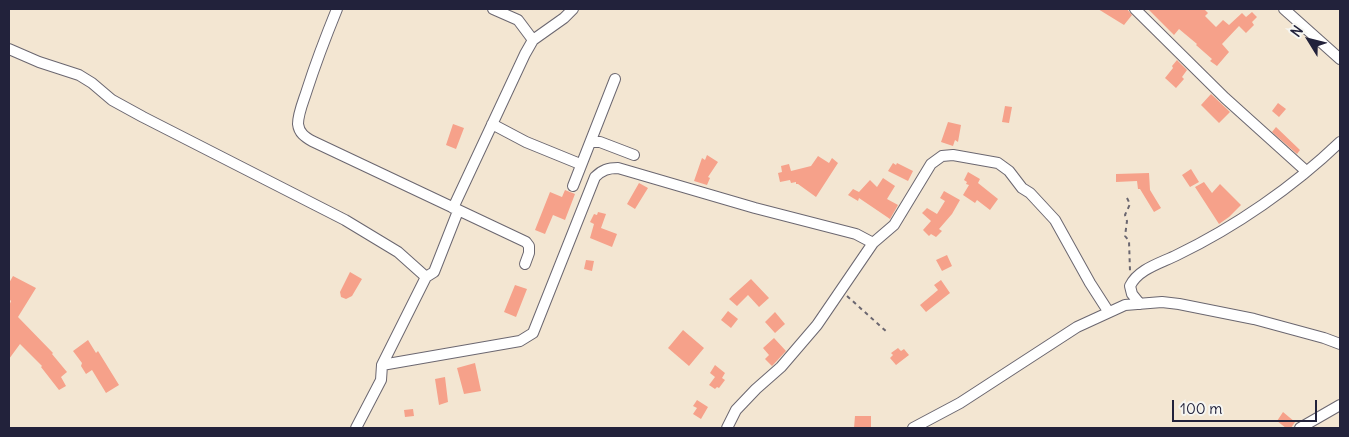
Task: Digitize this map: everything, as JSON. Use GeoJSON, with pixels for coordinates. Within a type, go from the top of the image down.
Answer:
{"type":"FeatureCollection","features":[{"type":"Feature","properties":{"kind":"street"},"geometry":{"type":"LineString","coordinates":[[337,9],[303,102],[298,123],[304,137],[526,242],[529,246],[529,253],[525,264]]}},
{"type":"Feature","properties":{"kind":"street"},"geometry":{"type":"LineString","coordinates":[[493,9],[518,20],[533,40]]}},
{"type":"Feature","properties":{"kind":"street"},"geometry":{"type":"LineString","coordinates":[[356,428],[381,380],[382,365],[426,277],[434,272],[456,210],[492,124],[525,54],[533,40],[564,18],[573,9]]}},
{"type":"Feature","properties":{"kind":"street"},"geometry":{"type":"LineString","coordinates":[[1135,9],[1225,98],[1306,171]]}},
{"type":"Feature","properties":{"kind":"street"},"geometry":{"type":"LineString","coordinates":[[1284,9],[1340,59]]}},
{"type":"Feature","properties":{"kind":"street"},"geometry":{"type":"LineString","coordinates":[[9,49],[39,62],[79,75],[112,100],[143,117],[346,220],[398,252],[426,277]]}},
{"type":"Feature","properties":{"kind":"street"},"geometry":{"type":"LineString","coordinates":[[573,186],[580,164],[591,142],[615,79]]}},
{"type":"Feature","properties":{"kind":"street"},"geometry":{"type":"LineString","coordinates":[[492,124],[526,142],[580,164]]}},
{"type":"Feature","properties":{"kind":"street"},"geometry":{"type":"LineString","coordinates":[[591,142],[600,142],[634,156]]}},
{"type":"Feature","properties":{"kind":"street"},"geometry":{"type":"LineString","coordinates":[[1140,304],[1132,294],[1130,286],[1140,273],[1214,236],[1284,189],[1340,142]]}},
{"type":"Feature","properties":{"kind":"street"},"geometry":{"type":"LineString","coordinates":[[727,428],[736,410],[781,367],[817,325],[874,243],[894,224],[926,170],[942,156],[952,155],[998,163],[1009,171],[1022,188],[1055,220],[1108,311]]}},
{"type":"Feature","properties":{"kind":"street"},"geometry":{"type":"LineString","coordinates":[[382,365],[520,341],[533,333],[595,177],[599,172],[610,168],[618,168],[754,208],[856,234],[874,243]]}},
{"type":"Feature","properties":{"kind":"street"},"geometry":{"type":"LineString","coordinates":[[913,428],[960,403],[1077,327],[1108,311],[1125,305],[1162,302],[1179,304],[1254,319],[1340,344]]}},
{"type":"Feature","properties":{"kind":"street"},"geometry":{"type":"LineString","coordinates":[[1300,428],[1340,405]]}},
{"type":"Feature","properties":{"kind":"path"},"geometry":{"type":"LineString","coordinates":[[1127,198],[1130,204],[1126,215],[1125,236],[1129,241],[1129,266],[1133,280]]}},
{"type":"Feature","properties":{"kind":"path"},"geometry":{"type":"LineString","coordinates":[[848,280],[846,296],[888,333]]}},
{"type":"Feature","properties":{"kind":"building"},"geometry":{"type":"Polygon","coordinates":[[[1098,9],[1127,9],[1132,15],[1124,25],[1098,9]]]}},
{"type":"Feature","properties":{"kind":"building"},"geometry":{"type":"Polygon","coordinates":[[[1148,9],[1204,9],[1208,13],[1205,16],[1216,27],[1223,20],[1229,25],[1242,13],[1246,17],[1252,12],[1257,17],[1252,22],[1254,25],[1246,33],[1239,26],[1222,44],[1229,52],[1217,66],[1210,61],[1212,59],[1197,44],[1179,29],[1174,35],[1148,9]]]}},
{"type":"Feature","properties":{"kind":"building"},"geometry":{"type":"Polygon","coordinates":[[[1177,60],[1187,70],[1182,77],[1184,79],[1176,88],[1165,78],[1177,60]]]}},
{"type":"Feature","properties":{"kind":"building"},"geometry":{"type":"Polygon","coordinates":[[[1211,94],[1230,112],[1219,123],[1201,105],[1211,94]]]}},
{"type":"Feature","properties":{"kind":"building"},"geometry":{"type":"Polygon","coordinates":[[[1278,103],[1286,109],[1279,117],[1272,111],[1278,103]]]}},
{"type":"Feature","properties":{"kind":"building"},"geometry":{"type":"Polygon","coordinates":[[[1005,106],[1012,107],[1009,123],[1002,122],[1005,106]]]}},
{"type":"Feature","properties":{"kind":"building"},"geometry":{"type":"Polygon","coordinates":[[[948,122],[961,125],[958,142],[955,140],[953,146],[941,142],[948,122]]]}},
{"type":"Feature","properties":{"kind":"building"},"geometry":{"type":"Polygon","coordinates":[[[453,124],[464,128],[456,149],[446,145],[453,124]]]}},
{"type":"Feature","properties":{"kind":"building"},"geometry":{"type":"Polygon","coordinates":[[[1276,127],[1300,150],[1297,154],[1272,132],[1276,127]]]}},
{"type":"Feature","properties":{"kind":"building"},"geometry":{"type":"Polygon","coordinates":[[[707,155],[718,162],[708,177],[710,178],[707,185],[694,181],[702,158],[705,160],[707,155]]]}},
{"type":"Feature","properties":{"kind":"building"},"geometry":{"type":"Polygon","coordinates":[[[818,156],[829,163],[832,158],[838,163],[816,197],[796,184],[796,182],[791,183],[790,180],[780,182],[778,173],[782,172],[781,166],[789,164],[791,171],[811,166],[818,156]]]}},
{"type":"Feature","properties":{"kind":"building"},"geometry":{"type":"Polygon","coordinates":[[[893,163],[913,171],[908,181],[888,171],[893,163]]]}},
{"type":"Feature","properties":{"kind":"building"},"geometry":{"type":"Polygon","coordinates":[[[1191,169],[1199,182],[1190,187],[1182,175],[1191,169]]]}},
{"type":"Feature","properties":{"kind":"building"},"geometry":{"type":"Polygon","coordinates":[[[968,172],[980,179],[978,183],[998,199],[990,210],[977,200],[975,203],[963,195],[969,185],[964,180],[968,172]]]}},
{"type":"Feature","properties":{"kind":"building"},"geometry":{"type":"Polygon","coordinates":[[[1149,173],[1150,190],[1161,208],[1154,212],[1140,189],[1138,189],[1137,181],[1116,182],[1116,174],[1149,173]]]}},
{"type":"Feature","properties":{"kind":"building"},"geometry":{"type":"Polygon","coordinates":[[[883,178],[895,186],[887,199],[898,205],[890,219],[859,198],[858,201],[848,195],[853,189],[859,192],[870,180],[877,187],[883,178]]]}},
{"type":"Feature","properties":{"kind":"building"},"geometry":{"type":"Polygon","coordinates":[[[1204,182],[1212,193],[1220,184],[1241,205],[1219,224],[1195,187],[1204,182]]]}},
{"type":"Feature","properties":{"kind":"building"},"geometry":{"type":"Polygon","coordinates":[[[639,183],[648,188],[635,209],[627,204],[639,183]]]}},
{"type":"Feature","properties":{"kind":"building"},"geometry":{"type":"Polygon","coordinates":[[[565,190],[575,194],[565,220],[553,215],[545,234],[535,230],[550,192],[562,197],[565,190]]]}},
{"type":"Feature","properties":{"kind":"building"},"geometry":{"type":"Polygon","coordinates":[[[944,191],[960,200],[952,214],[939,229],[942,231],[936,237],[931,234],[929,236],[923,230],[931,221],[922,213],[927,208],[937,214],[945,201],[940,198],[944,191]]]}},
{"type":"Feature","properties":{"kind":"building"},"geometry":{"type":"Polygon","coordinates":[[[598,212],[606,214],[601,228],[617,234],[612,247],[590,238],[594,224],[590,222],[594,214],[597,215],[598,212]]]}},
{"type":"Feature","properties":{"kind":"building"},"geometry":{"type":"Polygon","coordinates":[[[947,255],[952,266],[942,271],[936,260],[947,255]]]}},
{"type":"Feature","properties":{"kind":"building"},"geometry":{"type":"Polygon","coordinates":[[[586,260],[594,261],[592,271],[584,269],[586,260]]]}},
{"type":"Feature","properties":{"kind":"building"},"geometry":{"type":"Polygon","coordinates":[[[350,272],[362,279],[352,296],[346,299],[341,297],[340,292],[350,272]]]}},
{"type":"Feature","properties":{"kind":"building"},"geometry":{"type":"Polygon","coordinates":[[[13,276],[36,288],[18,317],[53,353],[67,372],[61,377],[66,386],[59,390],[42,366],[20,344],[9,359],[9,306],[11,301],[9,299],[9,283],[13,276]]]}},
{"type":"Feature","properties":{"kind":"building"},"geometry":{"type":"Polygon","coordinates":[[[751,279],[769,298],[759,307],[748,295],[737,306],[729,299],[751,279]]]}},
{"type":"Feature","properties":{"kind":"building"},"geometry":{"type":"Polygon","coordinates":[[[941,280],[950,293],[926,312],[920,305],[938,290],[934,285],[941,280]]]}},
{"type":"Feature","properties":{"kind":"building"},"geometry":{"type":"Polygon","coordinates":[[[515,285],[527,289],[516,317],[504,312],[515,285]]]}},
{"type":"Feature","properties":{"kind":"building"},"geometry":{"type":"Polygon","coordinates":[[[728,311],[738,319],[731,328],[721,320],[728,311]]]}},
{"type":"Feature","properties":{"kind":"building"},"geometry":{"type":"Polygon","coordinates":[[[775,312],[785,324],[775,333],[765,322],[775,312]]]}},
{"type":"Feature","properties":{"kind":"building"},"geometry":{"type":"Polygon","coordinates":[[[683,330],[704,348],[689,366],[668,348],[683,330]]]}},
{"type":"Feature","properties":{"kind":"building"},"geometry":{"type":"Polygon","coordinates":[[[774,338],[786,351],[772,366],[765,359],[769,355],[763,348],[774,338]]]}},
{"type":"Feature","properties":{"kind":"building"},"geometry":{"type":"Polygon","coordinates":[[[88,340],[96,353],[98,351],[119,385],[106,393],[92,370],[86,374],[81,366],[82,363],[73,351],[88,340]]]}},
{"type":"Feature","properties":{"kind":"building"},"geometry":{"type":"Polygon","coordinates":[[[898,348],[901,351],[904,349],[909,355],[896,365],[890,358],[893,355],[891,353],[898,348]]]}},
{"type":"Feature","properties":{"kind":"building"},"geometry":{"type":"Polygon","coordinates":[[[475,363],[481,391],[464,394],[457,368],[475,363]]]}},
{"type":"Feature","properties":{"kind":"building"},"geometry":{"type":"Polygon","coordinates":[[[715,365],[725,373],[722,378],[725,380],[719,388],[715,389],[709,385],[715,377],[710,373],[715,365]]]}},
{"type":"Feature","properties":{"kind":"building"},"geometry":{"type":"Polygon","coordinates":[[[445,377],[448,402],[439,405],[435,379],[445,377]]]}},
{"type":"Feature","properties":{"kind":"building"},"geometry":{"type":"Polygon","coordinates":[[[697,400],[708,407],[701,419],[693,414],[697,408],[693,406],[697,400]]]}},
{"type":"Feature","properties":{"kind":"building"},"geometry":{"type":"Polygon","coordinates":[[[413,409],[414,416],[405,417],[404,410],[413,409]]]}},
{"type":"Feature","properties":{"kind":"building"},"geometry":{"type":"Polygon","coordinates":[[[1283,412],[1295,422],[1291,428],[1286,428],[1277,421],[1283,412]]]}},
{"type":"Feature","properties":{"kind":"building"},"geometry":{"type":"Polygon","coordinates":[[[855,416],[871,416],[871,428],[854,428],[855,416]]]}}]}
